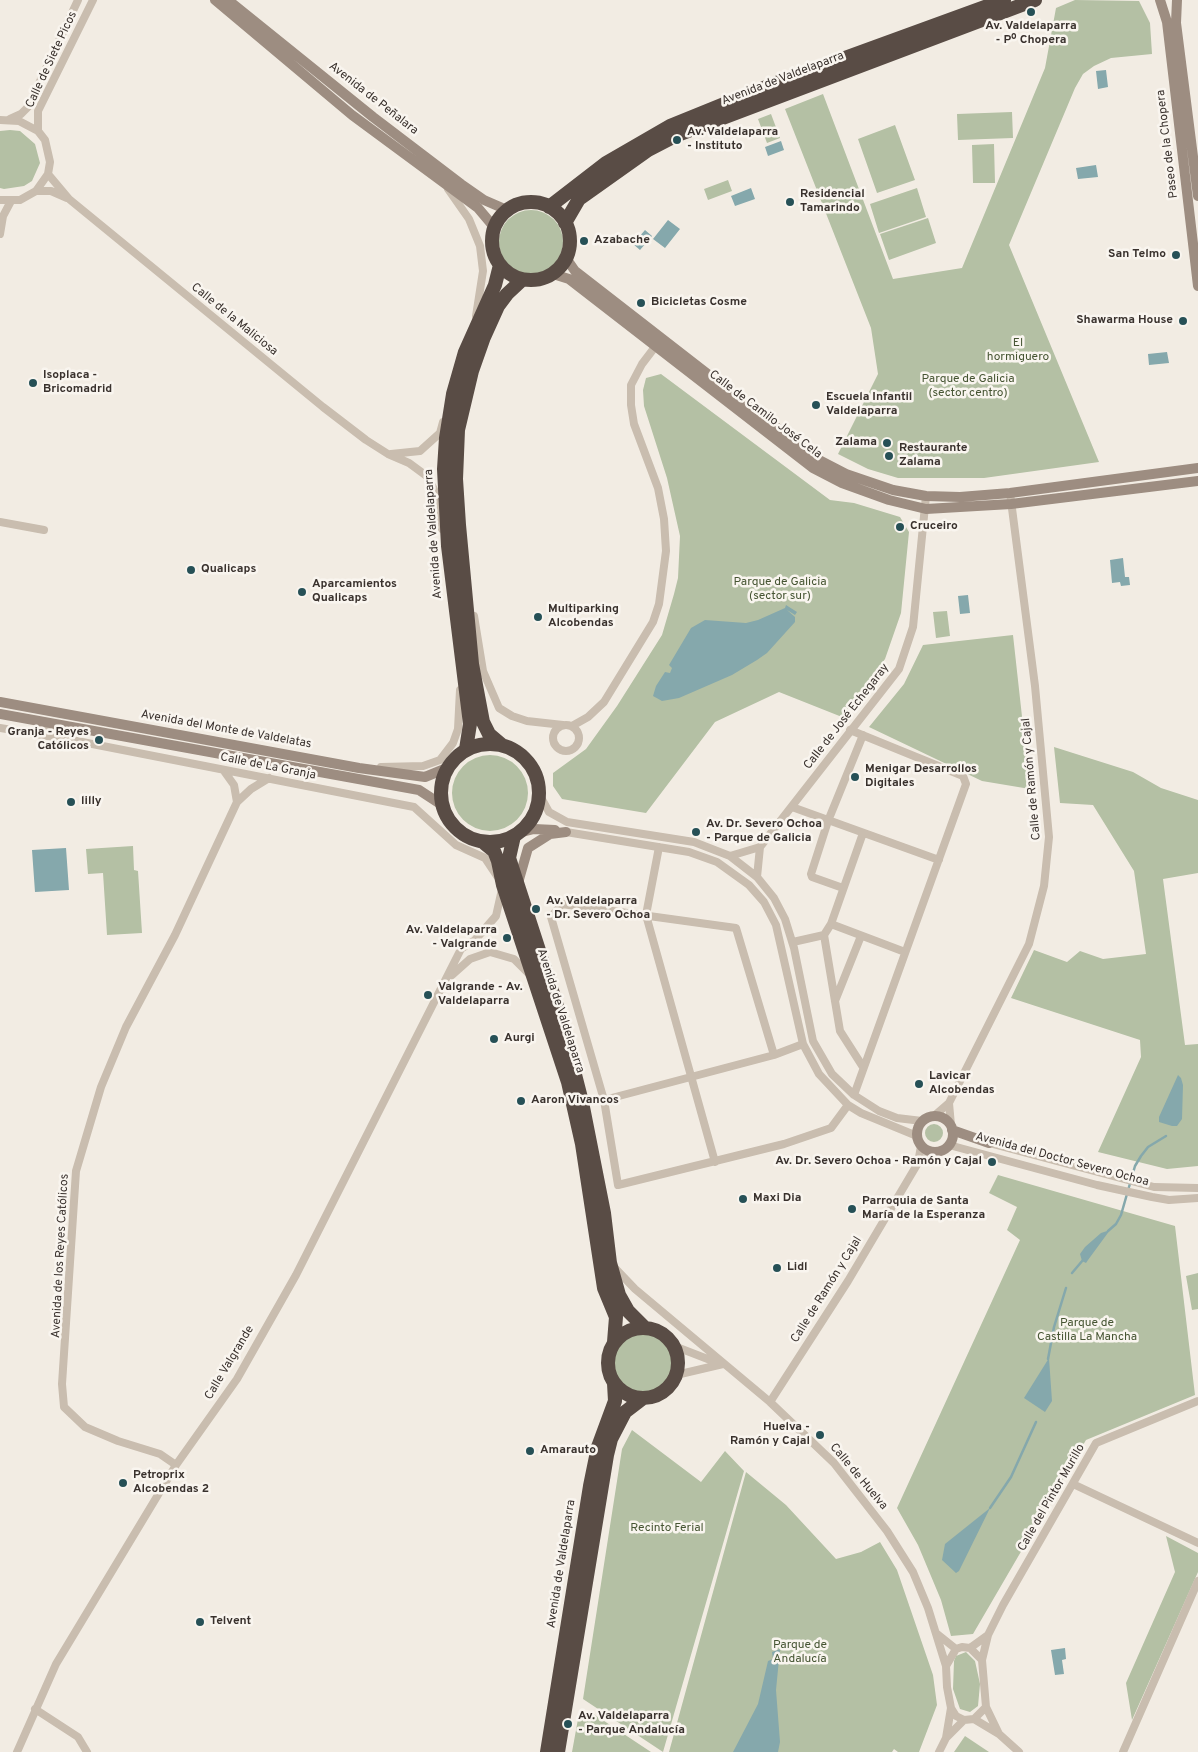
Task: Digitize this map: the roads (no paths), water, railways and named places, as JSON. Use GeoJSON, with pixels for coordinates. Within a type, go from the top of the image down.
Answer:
{"type":"FeatureCollection","features":[{"type":"Feature","properties":{"kind":"highway","name":"Avenida de Valdelaparra"},"geometry":{"type":"LineString","coordinates":[[549,207],[606,163],[670,126],[776,83],[1004,0]]}},
{"type":"Feature","properties":{"kind":"highway","name":"Avenida de Valdelaparra"},"geometry":{"type":"LineString","coordinates":[[565,223],[579,199],[648,150],[675,136],[1035,0]]}},
{"type":"Feature","properties":{"kind":"highway"},"geometry":{"type":"LineString","coordinates":[[528,202],[549,207],[565,223],[570,241],[566,258],[553,274],[533,281],[522,280],[506,272],[500,265],[492,247],[494,227],[507,210],[528,202]]}},
{"type":"Feature","properties":{"kind":"highway","name":"Avenida de Valdelaparra"},"geometry":{"type":"LineString","coordinates":[[466,749],[470,724],[448,546],[444,469],[446,438],[453,394],[464,352],[495,285],[500,265]]}},
{"type":"Feature","properties":{"kind":"highway","name":"Avenida de Valdelaparra"},"geometry":{"type":"LineString","coordinates":[[502,745],[489,734],[483,722],[470,646],[456,478],[458,430],[472,371],[484,337],[498,306],[507,294],[522,280]]}},
{"type":"Feature","properties":{"kind":"highway"},"geometry":{"type":"LineString","coordinates":[[490,743],[502,745],[517,752],[529,763],[537,778],[539,794],[536,809],[529,823],[516,834],[495,842],[483,842],[469,838],[457,830],[448,818],[442,805],[440,792],[447,768],[455,757],[466,749],[490,743]]}},
{"type":"Feature","properties":{"kind":"highway","name":"Avenida de Valdelaparra"},"geometry":{"type":"LineString","coordinates":[[516,834],[510,858],[558,1012],[582,1102],[604,1213],[610,1263],[619,1295],[628,1311],[645,1328]]}},
{"type":"Feature","properties":{"kind":"highway","name":"Avenida de Valdelaparra"},"geometry":{"type":"LineString","coordinates":[[483,842],[494,851],[503,885],[568,1082],[578,1127],[604,1288],[616,1317],[614,1342]]}},
{"type":"Feature","properties":{"kind":"highway"},"geometry":{"type":"LineString","coordinates":[[645,1328],[656,1330],[667,1337],[674,1346],[678,1356],[676,1375],[663,1392],[653,1397],[642,1399],[626,1394],[614,1383],[608,1363],[614,1342],[623,1334],[633,1329],[645,1328]]}},
{"type":"Feature","properties":{"kind":"highway","name":"Avenida de Valdelaparra"},"geometry":{"type":"LineString","coordinates":[[547,1752],[598,1447],[615,1401],[614,1383]]}},
{"type":"Feature","properties":{"kind":"highway","name":"Avenida de Valdelaparra"},"geometry":{"type":"LineString","coordinates":[[558,1752],[607,1455],[611,1439],[625,1412],[642,1399]]}},
{"type":"Feature","properties":{"kind":"highway"},"geometry":{"type":"LineString","coordinates":[[567,1569],[580,1552]]}},
{"type":"Feature","properties":{"kind":"street","name":"Calle de Siete Picos"},"geometry":{"type":"LineString","coordinates":[[9,119],[21,114],[28,107],[78,0]]}},
{"type":"Feature","properties":{"kind":"street","name":"Calle de Siete Picos"},"geometry":{"type":"LineString","coordinates":[[38,131],[38,111],[93,0]]}},
{"type":"Feature","properties":{"kind":"street","name":"Avenida de Peñalara"},"geometry":{"type":"LineString","coordinates":[[215,0],[352,115],[478,208],[494,227]]}},
{"type":"Feature","properties":{"kind":"street","name":"Avenida de Peñalara"},"geometry":{"type":"LineString","coordinates":[[228,0],[373,117],[454,178],[484,200],[507,210]]}},
{"type":"Feature","properties":{"kind":"street","name":"Paseo de la Chopera"},"geometry":{"type":"LineString","coordinates":[[1160,0],[1166,22],[1198,286]]}},
{"type":"Feature","properties":{"kind":"street","name":"Paseo de la Chopera"},"geometry":{"type":"LineString","coordinates":[[1177,0],[1176,26],[1198,196]]}},
{"type":"Feature","properties":{"kind":"street"},"geometry":{"type":"LineString","coordinates":[[0,120],[19,120],[38,131],[49,151],[48,174],[36,191],[28,196],[11,201],[0,200]]}},
{"type":"Feature","properties":{"kind":"street","name":"Calle de la Maliciosa"},"geometry":{"type":"LineString","coordinates":[[48,174],[69,199],[323,407],[366,440],[388,454],[409,463],[428,477],[437,496],[440,520],[448,546]]}},
{"type":"Feature","properties":{"kind":"street"},"geometry":{"type":"LineString","coordinates":[[444,184],[469,219],[480,246],[482,271],[473,334]]}},
{"type":"Feature","properties":{"kind":"street","name":"Calle de la Maliciosa"},"geometry":{"type":"LineString","coordinates":[[36,191],[51,191],[69,199]]}},
{"type":"Feature","properties":{"kind":"street"},"geometry":{"type":"LineString","coordinates":[[0,234],[3,216],[11,201]]}},
{"type":"Feature","properties":{"kind":"street","name":"Calle de Camilo José Cela"},"geometry":{"type":"LineString","coordinates":[[566,258],[575,271],[658,343],[812,468],[842,483],[889,500],[926,509],[1010,498],[1198,468]]}},
{"type":"Feature","properties":{"kind":"street","name":"Calle de Camilo José Cela"},"geometry":{"type":"LineString","coordinates":[[553,274],[570,279],[817,458],[846,474],[893,490],[926,496],[1010,498],[1198,481]]}},
{"type":"Feature","properties":{"kind":"street"},"geometry":{"type":"LineString","coordinates":[[572,726],[588,717],[604,702],[653,622],[662,586],[666,550],[664,519],[658,488],[634,424],[631,405],[631,385],[658,343]]}},
{"type":"Feature","properties":{"kind":"street"},"geometry":{"type":"LineString","coordinates":[[388,454],[420,451],[432,442],[440,433],[453,394]]}},
{"type":"Feature","properties":{"kind":"street","name":"Calle de José Echegaray"},"geometry":{"type":"LineString","coordinates":[[760,847],[899,669],[913,627],[926,496]]}},
{"type":"Feature","properties":{"kind":"street","name":"Calle de Ramón y Cajal"},"geometry":{"type":"LineString","coordinates":[[934,1116],[949,1104],[1029,944],[1044,886],[1050,837],[1036,695],[1010,498]]}},
{"type":"Feature","properties":{"kind":"street"},"geometry":{"type":"LineString","coordinates":[[0,522],[44,530]]}},
{"type":"Feature","properties":{"kind":"street"},"geometry":{"type":"LineString","coordinates":[[459,525],[483,671],[499,708],[512,716],[527,721],[572,726],[578,731],[579,739],[572,749],[564,750],[556,746],[553,738],[556,730],[562,725]]}},
{"type":"Feature","properties":{"kind":"street"},"geometry":{"type":"LineString","coordinates":[[359,768],[423,766],[440,760],[453,743],[461,712],[458,637]]}},
{"type":"Feature","properties":{"kind":"street","name":"Avenida del Monte de Valdelatas"},"geometry":{"type":"LineString","coordinates":[[0,702],[359,768],[425,777],[447,768]]}},
{"type":"Feature","properties":{"kind":"street","name":"Avenida del Monte de Valdelatas"},"geometry":{"type":"LineString","coordinates":[[0,714],[419,790],[442,805]]}},
{"type":"Feature","properties":{"kind":"street"},"geometry":{"type":"LineString","coordinates":[[34,721],[77,741]]}},
{"type":"Feature","properties":{"kind":"street","name":"Calle de La Granja"},"geometry":{"type":"LineString","coordinates":[[0,728],[77,741],[414,807],[456,845],[485,858],[503,885]]}},
{"type":"Feature","properties":{"kind":"street"},"geometry":{"type":"LineString","coordinates":[[850,730],[965,779],[966,784],[854,1095]]}},
{"type":"Feature","properties":{"kind":"street"},"geometry":{"type":"LineString","coordinates":[[844,888],[812,877],[811,874],[828,821],[863,736]]}},
{"type":"Feature","properties":{"kind":"street"},"geometry":{"type":"LineString","coordinates":[[224,771],[234,785],[237,802]]}},
{"type":"Feature","properties":{"kind":"street","name":"Avenida de los Reyes Católicos"},"geometry":{"type":"LineString","coordinates":[[176,1466],[160,1454],[118,1441],[86,1427],[64,1407],[62,1384],[76,1171],[102,1087],[126,1027],[175,935],[237,802],[251,789],[269,778]]}},
{"type":"Feature","properties":{"kind":"street"},"geometry":{"type":"LineString","coordinates":[[539,794],[549,812],[567,822],[694,842],[730,856],[757,877],[780,908],[793,942],[814,1042],[832,1074],[854,1095],[879,1111],[897,1118],[922,1121],[934,1116],[944,1118],[952,1128]]}},
{"type":"Feature","properties":{"kind":"street"},"geometry":{"type":"LineString","coordinates":[[792,807],[939,860]]}},
{"type":"Feature","properties":{"kind":"street"},"geometry":{"type":"LineString","coordinates":[[516,834],[534,829],[566,832],[659,846],[689,852],[718,862],[749,885],[772,914],[780,936],[803,1044],[819,1074],[848,1105],[872,1119],[919,1141],[935,1152],[949,1145],[952,1128],[949,1104]]}},
{"type":"Feature","properties":{"kind":"street"},"geometry":{"type":"LineString","coordinates":[[518,884],[528,848],[550,834],[566,832]]}},
{"type":"Feature","properties":{"kind":"street"},"geometry":{"type":"LineString","coordinates":[[863,833],[831,924],[824,935],[840,1031],[863,1067]]}},
{"type":"Feature","properties":{"kind":"street"},"geometry":{"type":"LineString","coordinates":[[659,846],[646,915],[715,1162]]}},
{"type":"Feature","properties":{"kind":"street"},"geometry":{"type":"LineString","coordinates":[[730,856],[760,847],[757,877]]}},
{"type":"Feature","properties":{"kind":"street","name":"Calle Valgrande"},"geometry":{"type":"LineString","coordinates":[[17,1752],[34,1709],[56,1664],[176,1466],[237,1379],[247,1356],[296,1275],[461,949],[475,940],[496,916],[503,885]]}},
{"type":"Feature","properties":{"kind":"street"},"geometry":{"type":"LineString","coordinates":[[774,1055],[736,928],[562,904],[550,917],[604,1100],[618,1185],[784,1144],[831,1128],[848,1105]]}},
{"type":"Feature","properties":{"kind":"street"},"geometry":{"type":"LineString","coordinates":[[831,924],[905,952]]}},
{"type":"Feature","properties":{"kind":"street"},"geometry":{"type":"LineString","coordinates":[[793,942],[824,935]]}},
{"type":"Feature","properties":{"kind":"street"},"geometry":{"type":"LineString","coordinates":[[834,1004],[861,936]]}},
{"type":"Feature","properties":{"kind":"street"},"geometry":{"type":"LineString","coordinates":[[448,978],[470,959],[490,952],[514,959],[533,978]]}},
{"type":"Feature","properties":{"kind":"street"},"geometry":{"type":"LineString","coordinates":[[604,1100],[774,1055],[803,1044]]}},
{"type":"Feature","properties":{"kind":"street"},"geometry":{"type":"LineString","coordinates":[[919,1141],[922,1121]]}},
{"type":"Feature","properties":{"kind":"street","name":"Avenida del Doctor Severo Ochoa"},"geometry":{"type":"LineString","coordinates":[[952,1128],[989,1143],[1154,1187],[1198,1188]]}},
{"type":"Feature","properties":{"kind":"street","name":"Calle de Ramón y Cajal"},"geometry":{"type":"LineString","coordinates":[[918,1163],[919,1141]]}},
{"type":"Feature","properties":{"kind":"street","name":"Avenida del Doctor Severo Ochoa"},"geometry":{"type":"LineString","coordinates":[[949,1145],[1097,1185],[1152,1197],[1169,1200],[1198,1198]]}},
{"type":"Feature","properties":{"kind":"street","name":"Calle de Ramón y Cajal"},"geometry":{"type":"LineString","coordinates":[[770,1402],[848,1281],[918,1163],[935,1152]]}},
{"type":"Feature","properties":{"kind":"street","name":"Calle de Huelva"},"geometry":{"type":"LineString","coordinates":[[610,1263],[635,1289],[770,1402],[834,1463],[887,1531],[913,1572],[928,1608],[946,1666],[947,1688],[952,1708]]}},
{"type":"Feature","properties":{"kind":"street"},"geometry":{"type":"LineString","coordinates":[[674,1346],[723,1364]]}},
{"type":"Feature","properties":{"kind":"street"},"geometry":{"type":"LineString","coordinates":[[676,1375],[723,1364]]}},
{"type":"Feature","properties":{"kind":"street","name":"Calle del Pintor Murillo"},"geometry":{"type":"LineString","coordinates":[[986,1707],[982,1660],[988,1635],[1096,1443],[1198,1401]]}},
{"type":"Feature","properties":{"kind":"street"},"geometry":{"type":"LineString","coordinates":[[1073,1484],[1198,1542]]}},
{"type":"Feature","properties":{"kind":"street"},"geometry":{"type":"LineString","coordinates":[[1123,1752],[1198,1581]]}},
{"type":"Feature","properties":{"kind":"street"},"geometry":{"type":"LineString","coordinates":[[936,1633],[956,1649]]}},
{"type":"Feature","properties":{"kind":"street","name":"Calle del Pintor Murillo"},"geometry":{"type":"LineString","coordinates":[[970,1648],[988,1635]]}},
{"type":"Feature","properties":{"kind":"street"},"geometry":{"type":"LineString","coordinates":[[946,1666],[956,1649],[962,1646],[970,1648],[982,1660]]}},
{"type":"Feature","properties":{"kind":"street"},"geometry":{"type":"LineString","coordinates":[[946,1738],[964,1720],[974,1718],[986,1707],[999,1734]]}},
{"type":"Feature","properties":{"kind":"street"},"geometry":{"type":"LineString","coordinates":[[952,1708],[956,1716],[964,1720]]}},
{"type":"Feature","properties":{"kind":"street"},"geometry":{"type":"LineString","coordinates":[[939,1752],[946,1738],[952,1708]]}},
{"type":"Feature","properties":{"kind":"street"},"geometry":{"type":"LineString","coordinates":[[34,1709],[78,1737],[87,1752]]}},
{"type":"Feature","properties":{"kind":"street"},"geometry":{"type":"LineString","coordinates":[[974,1718],[999,1734],[1019,1752]]}},
{"type":"Feature","properties":{"kind":"water"},"geometry":{"type":"Polygon","coordinates":[[[1106,70],[1108,87],[1098,89],[1096,71],[1106,70]]]}},
{"type":"Feature","properties":{"kind":"water"},"geometry":{"type":"Polygon","coordinates":[[[781,141],[784,150],[768,156],[765,147],[781,141]]]}},
{"type":"Feature","properties":{"kind":"water"},"geometry":{"type":"Polygon","coordinates":[[[1096,165],[1098,177],[1078,179],[1076,168],[1096,165]]]}},
{"type":"Feature","properties":{"kind":"water"},"geometry":{"type":"Polygon","coordinates":[[[751,188],[755,199],[735,206],[731,196],[751,188]]]}},
{"type":"Feature","properties":{"kind":"water"},"geometry":{"type":"Polygon","coordinates":[[[668,220],[680,229],[665,248],[653,239],[668,220]]]}},
{"type":"Feature","properties":{"kind":"water"},"geometry":{"type":"Polygon","coordinates":[[[645,230],[652,236],[640,250],[633,244],[645,230]]]}},
{"type":"Feature","properties":{"kind":"water"},"geometry":{"type":"Polygon","coordinates":[[[1167,352],[1169,363],[1149,365],[1148,354],[1167,352]]]}},
{"type":"Feature","properties":{"kind":"water"},"geometry":{"type":"Polygon","coordinates":[[[1123,558],[1125,577],[1129,577],[1130,585],[1121,586],[1120,582],[1112,583],[1110,560],[1123,558]]]}},
{"type":"Feature","properties":{"kind":"water"},"geometry":{"type":"Polygon","coordinates":[[[968,595],[970,613],[960,614],[958,596],[968,595]]]}},
{"type":"Feature","properties":{"kind":"water"},"geometry":{"type":"Polygon","coordinates":[[[786,605],[797,612],[795,615],[787,610],[795,617],[795,622],[767,653],[757,660],[732,675],[679,698],[662,701],[653,696],[656,686],[665,672],[670,673],[672,668],[669,665],[691,628],[705,620],[746,623],[758,620],[785,608],[786,605]]]}},
{"type":"Feature","properties":{"kind":"water"},"geometry":{"type":"Polygon","coordinates":[[[66,848],[69,890],[35,892],[32,850],[66,848]]]}},
{"type":"Feature","properties":{"kind":"water"},"geometry":{"type":"Polygon","coordinates":[[[1178,1075],[1183,1085],[1182,1119],[1177,1126],[1172,1126],[1159,1122],[1159,1117],[1178,1075]]]}},
{"type":"Feature","properties":{"kind":"water"},"geometry":{"type":"Polygon","coordinates":[[[1110,1230],[1086,1263],[1082,1261],[1080,1254],[1085,1247],[1101,1233],[1110,1230]]]}},
{"type":"Feature","properties":{"kind":"water"},"geometry":{"type":"Polygon","coordinates":[[[1049,1358],[1052,1401],[1045,1412],[1024,1398],[1049,1358]]]}},
{"type":"Feature","properties":{"kind":"water"},"geometry":{"type":"Polygon","coordinates":[[[990,1508],[959,1571],[956,1573],[942,1560],[945,1544],[990,1508]]]}},
{"type":"Feature","properties":{"kind":"water"},"geometry":{"type":"Polygon","coordinates":[[[1065,1648],[1066,1659],[1062,1660],[1064,1674],[1055,1675],[1051,1650],[1065,1648]]]}},
{"type":"Feature","properties":{"kind":"water"},"geometry":{"type":"Polygon","coordinates":[[[780,1649],[776,1690],[780,1742],[778,1752],[733,1752],[758,1704],[768,1661],[773,1659],[772,1652],[780,1649]]]}},
{"type":"Feature","properties":{"kind":"waterway"},"geometry":{"type":"LineString","coordinates":[[1108,1231],[1116,1224],[1121,1215],[1135,1166],[1141,1156],[1148,1147],[1166,1136]]}},
{"type":"Feature","properties":{"kind":"waterway"},"geometry":{"type":"LineString","coordinates":[[1072,1273],[1083,1260]]}},
{"type":"Feature","properties":{"kind":"waterway"},"geometry":{"type":"LineString","coordinates":[[1048,1359],[1054,1327],[1066,1288]]}},
{"type":"Feature","properties":{"kind":"waterway"},"geometry":{"type":"LineString","coordinates":[[990,1508],[1011,1477],[1036,1422]]}},
{"type":"Feature","properties":{"kind":"place","name":"Av. Valdelaparra - Pº Chopera"},"geometry":{"type":"Point","coordinates":[1031,12]}},
{"type":"Feature","properties":{"kind":"place","name":"Av. Valdelaparra - Instituto"},"geometry":{"type":"Point","coordinates":[677,140]}},
{"type":"Feature","properties":{"kind":"place","name":"Residencial Tamarindo"},"geometry":{"type":"Point","coordinates":[790,202]}},
{"type":"Feature","properties":{"kind":"place","name":"Azabache"},"geometry":{"type":"Point","coordinates":[584,241]}},
{"type":"Feature","properties":{"kind":"place","name":"San Telmo"},"geometry":{"type":"Point","coordinates":[1176,255]}},
{"type":"Feature","properties":{"kind":"place","name":"Bicicletas Cosme"},"geometry":{"type":"Point","coordinates":[641,303]}},
{"type":"Feature","properties":{"kind":"place","name":"Shawarma House"},"geometry":{"type":"Point","coordinates":[1183,321]}},
{"type":"Feature","properties":{"kind":"place","name":"Isoplaca - Bricomadrid"},"geometry":{"type":"Point","coordinates":[33,383]}},
{"type":"Feature","properties":{"kind":"place","name":"Escuela Infantil Valdelaparra"},"geometry":{"type":"Point","coordinates":[816,405]}},
{"type":"Feature","properties":{"kind":"place","name":"Zalama"},"geometry":{"type":"Point","coordinates":[887,443]}},
{"type":"Feature","properties":{"kind":"place","name":"Restaurante Zalama"},"geometry":{"type":"Point","coordinates":[889,456]}},
{"type":"Feature","properties":{"kind":"place","name":"Cruceiro"},"geometry":{"type":"Point","coordinates":[900,527]}},
{"type":"Feature","properties":{"kind":"place","name":"Qualicaps"},"geometry":{"type":"Point","coordinates":[191,570]}},
{"type":"Feature","properties":{"kind":"place","name":"Aparcamientos Qualicaps"},"geometry":{"type":"Point","coordinates":[302,592]}},
{"type":"Feature","properties":{"kind":"place","name":"Multiparking Alcobendas"},"geometry":{"type":"Point","coordinates":[538,617]}},
{"type":"Feature","properties":{"kind":"place","name":"Granja - Reyes Católicos"},"geometry":{"type":"Point","coordinates":[99,740]}},
{"type":"Feature","properties":{"kind":"place","name":"Menigar Desarrollos Digitales"},"geometry":{"type":"Point","coordinates":[855,777]}},
{"type":"Feature","properties":{"kind":"place","name":"lilly"},"geometry":{"type":"Point","coordinates":[71,802]}},
{"type":"Feature","properties":{"kind":"place","name":"Av. Dr. Severo Ochoa - Parque de Galicia"},"geometry":{"type":"Point","coordinates":[696,832]}},
{"type":"Feature","properties":{"kind":"place","name":"Av. Valdelaparra - Dr. Severo Ochoa"},"geometry":{"type":"Point","coordinates":[536,909]}},
{"type":"Feature","properties":{"kind":"place","name":"Av. Valdelaparra - Valgrande"},"geometry":{"type":"Point","coordinates":[507,938]}},
{"type":"Feature","properties":{"kind":"place","name":"Valgrande - Av. Valdelaparra"},"geometry":{"type":"Point","coordinates":[428,995]}},
{"type":"Feature","properties":{"kind":"place","name":"Aurgi"},"geometry":{"type":"Point","coordinates":[494,1039]}},
{"type":"Feature","properties":{"kind":"place","name":"Lavicar Alcobendas"},"geometry":{"type":"Point","coordinates":[919,1084]}},
{"type":"Feature","properties":{"kind":"place","name":"Aaron Vivancos"},"geometry":{"type":"Point","coordinates":[521,1101]}},
{"type":"Feature","properties":{"kind":"place","name":"Av. Dr. Severo Ochoa - Ramón y Cajal"},"geometry":{"type":"Point","coordinates":[992,1162]}},
{"type":"Feature","properties":{"kind":"place","name":"Maxi Dia"},"geometry":{"type":"Point","coordinates":[743,1199]}},
{"type":"Feature","properties":{"kind":"place","name":"Parroquia de Santa María de la Esperanza"},"geometry":{"type":"Point","coordinates":[852,1209]}},
{"type":"Feature","properties":{"kind":"place","name":"Lidl"},"geometry":{"type":"Point","coordinates":[777,1268]}},
{"type":"Feature","properties":{"kind":"place","name":"Huelva - Ramón y Cajal"},"geometry":{"type":"Point","coordinates":[820,1435]}},
{"type":"Feature","properties":{"kind":"place","name":"Amarauto"},"geometry":{"type":"Point","coordinates":[530,1451]}},
{"type":"Feature","properties":{"kind":"place","name":"Petroprix Alcobendas 2"},"geometry":{"type":"Point","coordinates":[123,1483]}},
{"type":"Feature","properties":{"kind":"place","name":"Telvent"},"geometry":{"type":"Point","coordinates":[200,1622]}},
{"type":"Feature","properties":{"kind":"place","name":"Av. Valdelaparra - Parque Andalucía"},"geometry":{"type":"Point","coordinates":[568,1724]}},
{"type":"Feature","properties":{"kind":"park label","name":"El hormiguero"},"geometry":{"type":"Point","coordinates":[1018,351]}},
{"type":"Feature","properties":{"kind":"park label","name":"Parque de Galicia (sector centro)"},"geometry":{"type":"Point","coordinates":[968,387]}},
{"type":"Feature","properties":{"kind":"park label","name":"Parque de Galicia (sector sur)"},"geometry":{"type":"Point","coordinates":[780,590]}},
{"type":"Feature","properties":{"kind":"park label","name":"Parque de Castilla La Mancha"},"geometry":{"type":"Point","coordinates":[1087,1331]}},
{"type":"Feature","properties":{"kind":"park label","name":"Recinto Ferial"},"geometry":{"type":"Point","coordinates":[667,1529]}},
{"type":"Feature","properties":{"kind":"park label","name":"Parque de Andalucía"},"geometry":{"type":"Point","coordinates":[800,1653]}}]}
